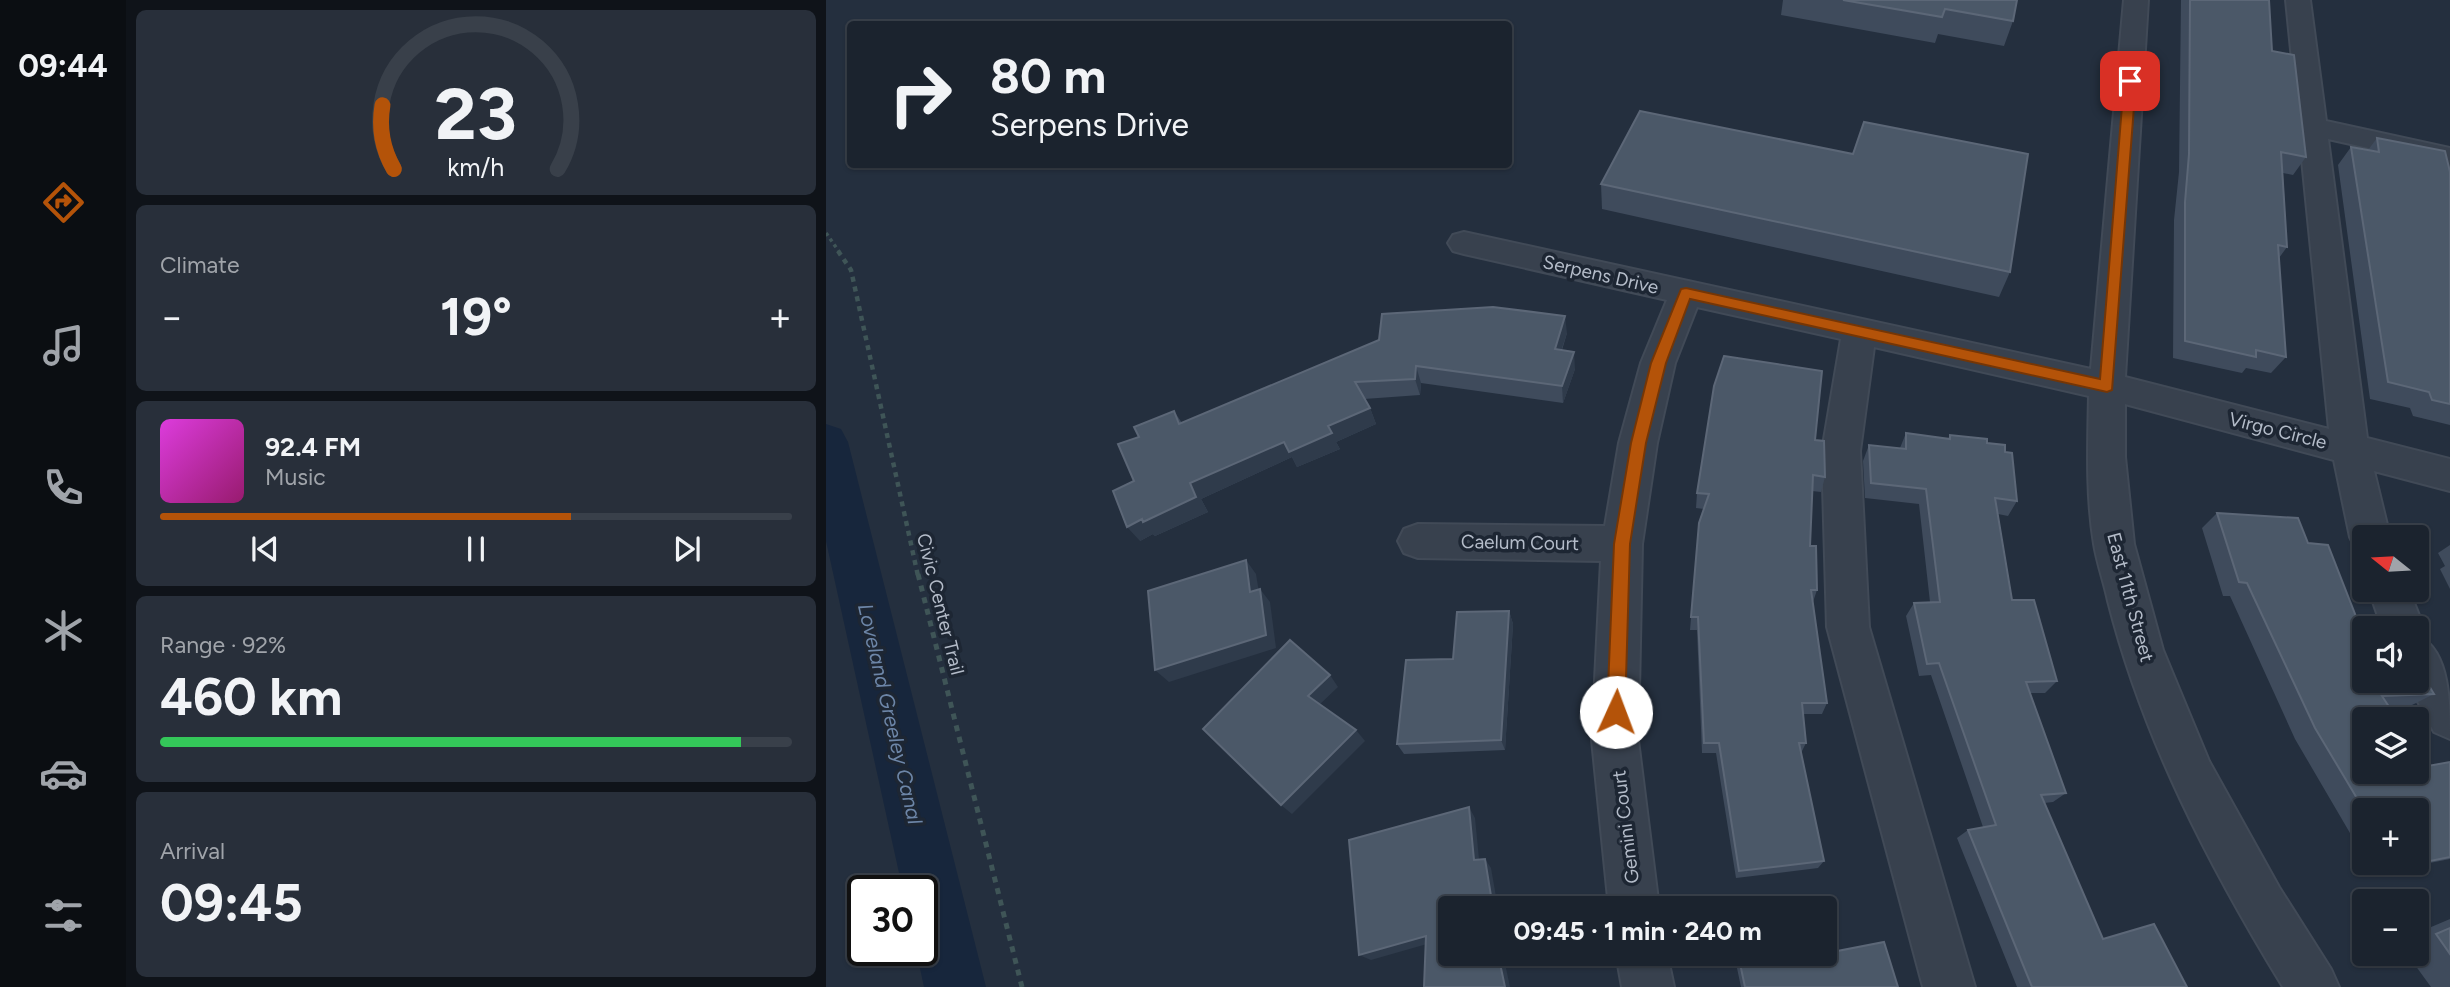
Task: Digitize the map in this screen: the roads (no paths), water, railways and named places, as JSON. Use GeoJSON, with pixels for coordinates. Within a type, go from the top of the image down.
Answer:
{"type":"FeatureCollection","features":[{"type":"Feature","properties":{"kind":"street","name":"East 11th Street"},"geometry":{"type":"LineString","coordinates":[[2136,0],[2107,386],[2106,457],[2114,544],[2142,650],[2192,777],[2261,905],[2313,987]]}},
{"type":"Feature","properties":{"kind":"street"},"geometry":{"type":"LineString","coordinates":[[2298,0],[2315,127],[2350,448],[2367,525]]}},
{"type":"Feature","properties":{"kind":"street"},"geometry":{"type":"LineString","coordinates":[[2315,127],[2450,157]]}},
{"type":"Feature","properties":{"kind":"street","name":"Serpens Drive"},"geometry":{"type":"LineString","coordinates":[[1464,243],[2107,386]]}},
{"type":"Feature","properties":{"kind":"street","name":"Gemini Court"},"geometry":{"type":"LineString","coordinates":[[1633,896],[1615,740],[1622,544],[1638,443],[1655,376],[1686,293]]}},
{"type":"Feature","properties":{"kind":"street"},"geometry":{"type":"LineString","coordinates":[[1859,331],[1841,451],[1848,626],[1949,987]]}},
{"type":"Feature","properties":{"kind":"street","name":"Virgo Circle"},"geometry":{"type":"LineString","coordinates":[[2107,386],[2450,475]]}},
{"type":"Feature","properties":{"kind":"street","name":"Caelum Court"},"geometry":{"type":"LineString","coordinates":[[1418,541],[1622,544]]}},
{"type":"Feature","properties":{"kind":"street"},"geometry":{"type":"LineString","coordinates":[[2429,678],[2450,717]]}},
{"type":"Feature","properties":{"kind":"street"},"geometry":{"type":"LineString","coordinates":[[1644,966],[1648,987]]}},
{"type":"Feature","properties":{"kind":"waterway","name":"Loveland Greeley Canal"},"geometry":{"type":"LineString","coordinates":[[826,442],[955,987]]}}]}
